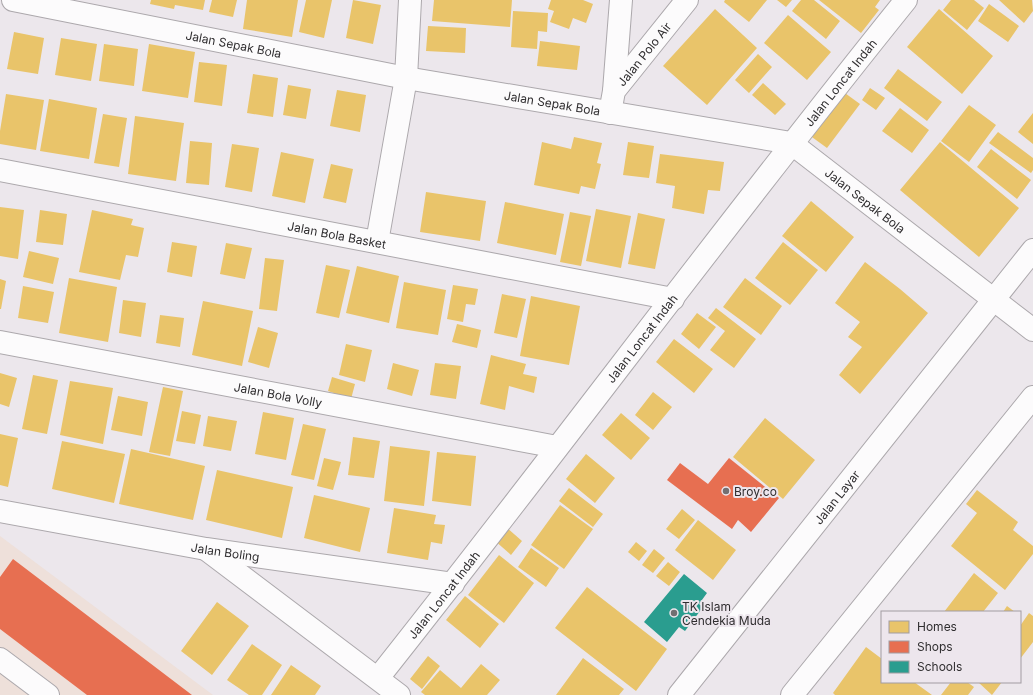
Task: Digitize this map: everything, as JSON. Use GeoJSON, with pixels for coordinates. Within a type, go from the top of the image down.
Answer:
{"type":"FeatureCollection","features":[{"type":"Feature","properties":{"kind":"street","name":"Jalan Sepak Bola"},"geometry":{"type":"LineString","coordinates":[[13,0],[406,78],[791,144],[1033,330]]}},
{"type":"Feature","properties":{"kind":"street"},"geometry":{"type":"LineString","coordinates":[[377,242],[406,78],[410,0]]}},
{"type":"Feature","properties":{"kind":"street"},"geometry":{"type":"LineString","coordinates":[[614,91],[622,0]]}},
{"type":"Feature","properties":{"kind":"street","name":"Jalan Polo Air"},"geometry":{"type":"LineString","coordinates":[[610,113],[614,91],[687,0]]}},
{"type":"Feature","properties":{"kind":"street","name":"Jalan Loncat Indah"},"geometry":{"type":"LineString","coordinates":[[378,678],[453,584],[791,144],[906,0]]}},
{"type":"Feature","properties":{"kind":"street","name":"Jalan Bola Basket"},"geometry":{"type":"LineString","coordinates":[[0,170],[673,299]]}},
{"type":"Feature","properties":{"kind":"street","name":"Jalan Layar"},"geometry":{"type":"LineString","coordinates":[[679,695],[1033,250]]}},
{"type":"Feature","properties":{"kind":"street","name":"Jalan Bola Volly"},"geometry":{"type":"LineString","coordinates":[[0,342],[557,447]]}},
{"type":"Feature","properties":{"kind":"street"},"geometry":{"type":"LineString","coordinates":[[796,694],[1033,397]]}},
{"type":"Feature","properties":{"kind":"street","name":"Jalan Boling"},"geometry":{"type":"LineString","coordinates":[[0,511],[206,549],[453,584]]}},
{"type":"Feature","properties":{"kind":"street"},"geometry":{"type":"LineString","coordinates":[[206,549],[399,695]]}},
{"type":"Feature","properties":{"kind":"street"},"geometry":{"type":"LineString","coordinates":[[0,659],[48,695]]}},
{"type":"Feature","properties":{"kind":"shaded area"},"geometry":{"type":"Polygon","coordinates":[[[0,536],[213,695],[0,695],[0,536]]]}},
{"type":"Feature","properties":{"kind":"building: Homes"},"geometry":{"type":"Polygon","coordinates":[[[151,0],[205,0],[203,10],[175,5],[174,9],[150,4],[151,0]]]}},
{"type":"Feature","properties":{"kind":"building: Homes"},"geometry":{"type":"Polygon","coordinates":[[[212,0],[237,0],[233,17],[209,12],[212,0]]]}},
{"type":"Feature","properties":{"kind":"building: Homes"},"geometry":{"type":"Polygon","coordinates":[[[247,0],[298,0],[292,37],[243,29],[247,0]]]}},
{"type":"Feature","properties":{"kind":"building: Homes"},"geometry":{"type":"Polygon","coordinates":[[[306,0],[332,0],[324,38],[299,32],[306,0]]]}},
{"type":"Feature","properties":{"kind":"building: Homes"},"geometry":{"type":"Polygon","coordinates":[[[353,0],[381,5],[373,44],[346,38],[353,0]]]}},
{"type":"Feature","properties":{"kind":"building: Homes"},"geometry":{"type":"Polygon","coordinates":[[[434,0],[512,0],[510,27],[432,21],[434,0]]]}},
{"type":"Feature","properties":{"kind":"building: Homes"},"geometry":{"type":"Polygon","coordinates":[[[551,0],[583,0],[593,4],[586,23],[573,18],[569,29],[550,22],[554,11],[548,9],[551,0]]]}},
{"type":"Feature","properties":{"kind":"building: Homes"},"geometry":{"type":"Polygon","coordinates":[[[725,0],[767,0],[749,22],[724,2],[725,0]]]}},
{"type":"Feature","properties":{"kind":"building: Homes"},"geometry":{"type":"Polygon","coordinates":[[[777,0],[792,0],[786,7],[777,0]]]}},
{"type":"Feature","properties":{"kind":"building: Homes"},"geometry":{"type":"Polygon","coordinates":[[[801,0],[814,0],[840,21],[826,39],[792,11],[801,0]]]}},
{"type":"Feature","properties":{"kind":"building: Homes"},"geometry":{"type":"Polygon","coordinates":[[[819,0],[880,0],[875,7],[879,10],[861,33],[819,0]]]}},
{"type":"Feature","properties":{"kind":"building: Homes"},"geometry":{"type":"Polygon","coordinates":[[[951,0],[974,0],[984,8],[967,30],[943,10],[951,0]]]}},
{"type":"Feature","properties":{"kind":"building: Homes"},"geometry":{"type":"Polygon","coordinates":[[[999,0],[1032,0],[1033,11],[1024,23],[999,0]]]}},
{"type":"Feature","properties":{"kind":"building: Homes"},"geometry":{"type":"Polygon","coordinates":[[[989,4],[1019,26],[1008,42],[978,21],[989,4]]]}},
{"type":"Feature","properties":{"kind":"building: Homes"},"geometry":{"type":"Polygon","coordinates":[[[715,9],[757,48],[707,105],[663,66],[715,9]]]}},
{"type":"Feature","properties":{"kind":"building: Homes"},"geometry":{"type":"Polygon","coordinates":[[[939,9],[993,56],[962,94],[907,47],[939,9]]]}},
{"type":"Feature","properties":{"kind":"building: Homes"},"geometry":{"type":"Polygon","coordinates":[[[513,11],[548,13],[547,32],[538,31],[537,49],[511,47],[513,11]]]}},
{"type":"Feature","properties":{"kind":"building: Homes"},"geometry":{"type":"Polygon","coordinates":[[[788,15],[831,52],[807,80],[764,43],[788,15]]]}},
{"type":"Feature","properties":{"kind":"building: Homes"},"geometry":{"type":"Polygon","coordinates":[[[428,26],[466,28],[465,53],[426,51],[428,26]]]}},
{"type":"Feature","properties":{"kind":"building: Homes"},"geometry":{"type":"Polygon","coordinates":[[[14,32],[44,38],[38,74],[7,69],[14,32]]]}},
{"type":"Feature","properties":{"kind":"building: Homes"},"geometry":{"type":"Polygon","coordinates":[[[61,38],[97,44],[91,81],[55,75],[61,38]]]}},
{"type":"Feature","properties":{"kind":"building: Homes"},"geometry":{"type":"Polygon","coordinates":[[[540,41],[580,46],[577,70],[537,66],[540,41]]]}},
{"type":"Feature","properties":{"kind":"building: Homes"},"geometry":{"type":"Polygon","coordinates":[[[104,44],[138,49],[134,86],[99,81],[104,44]]]}},
{"type":"Feature","properties":{"kind":"building: Homes"},"geometry":{"type":"Polygon","coordinates":[[[149,44],[195,52],[188,98],[142,91],[149,44]]]}},
{"type":"Feature","properties":{"kind":"building: Homes"},"geometry":{"type":"Polygon","coordinates":[[[758,54],[772,67],[749,93],[735,80],[758,54]]]}},
{"type":"Feature","properties":{"kind":"building: Homes"},"geometry":{"type":"Polygon","coordinates":[[[199,62],[227,65],[222,106],[194,102],[199,62]]]}},
{"type":"Feature","properties":{"kind":"building: Homes"},"geometry":{"type":"Polygon","coordinates":[[[898,69],[942,102],[927,121],[884,88],[898,69]]]}},
{"type":"Feature","properties":{"kind":"building: Homes"},"geometry":{"type":"Polygon","coordinates":[[[253,74],[278,78],[273,117],[247,113],[253,74]]]}},
{"type":"Feature","properties":{"kind":"building: Homes"},"geometry":{"type":"Polygon","coordinates":[[[763,83],[786,104],[775,115],[752,95],[763,83]]]}},
{"type":"Feature","properties":{"kind":"building: Homes"},"geometry":{"type":"Polygon","coordinates":[[[288,85],[311,89],[306,119],[283,115],[288,85]]]}},
{"type":"Feature","properties":{"kind":"building: Homes"},"geometry":{"type":"Polygon","coordinates":[[[838,88],[860,104],[827,148],[805,132],[838,88]]]}},
{"type":"Feature","properties":{"kind":"building: Homes"},"geometry":{"type":"Polygon","coordinates":[[[870,88],[885,98],[876,110],[862,100],[870,88]]]}},
{"type":"Feature","properties":{"kind":"building: Homes"},"geometry":{"type":"Polygon","coordinates":[[[337,90],[366,95],[360,132],[330,126],[337,90]]]}},
{"type":"Feature","properties":{"kind":"building: Homes"},"geometry":{"type":"Polygon","coordinates":[[[6,94],[44,100],[36,150],[0,144],[0,131],[6,94]]]}},
{"type":"Feature","properties":{"kind":"building: Homes"},"geometry":{"type":"Polygon","coordinates":[[[49,99],[97,108],[89,159],[40,151],[49,99]]]}},
{"type":"Feature","properties":{"kind":"building: Homes"},"geometry":{"type":"Polygon","coordinates":[[[969,105],[996,125],[969,162],[941,141],[969,105]]]}},
{"type":"Feature","properties":{"kind":"building: Homes"},"geometry":{"type":"Polygon","coordinates":[[[900,108],[929,130],[912,153],[882,131],[900,108]]]}},
{"type":"Feature","properties":{"kind":"building: Homes"},"geometry":{"type":"Polygon","coordinates":[[[1033,113],[1033,144],[1018,132],[1033,113]]]}},
{"type":"Feature","properties":{"kind":"building: Homes"},"geometry":{"type":"Polygon","coordinates":[[[103,114],[127,118],[119,167],[94,163],[103,114]]]}},
{"type":"Feature","properties":{"kind":"building: Homes"},"geometry":{"type":"Polygon","coordinates":[[[135,116],[184,123],[176,181],[128,174],[135,116]]]}},
{"type":"Feature","properties":{"kind":"building: Homes"},"geometry":{"type":"Polygon","coordinates":[[[998,132],[1033,158],[1033,170],[1031,173],[989,143],[998,132]]]}},
{"type":"Feature","properties":{"kind":"building: Homes"},"geometry":{"type":"Polygon","coordinates":[[[574,137],[602,143],[597,163],[601,164],[595,189],[581,186],[579,194],[534,185],[542,142],[571,149],[574,137]]]}},
{"type":"Feature","properties":{"kind":"building: Homes"},"geometry":{"type":"Polygon","coordinates":[[[190,141],[212,143],[209,185],[186,183],[190,141]]]}},
{"type":"Feature","properties":{"kind":"building: Homes"},"geometry":{"type":"Polygon","coordinates":[[[628,142],[654,146],[649,178],[623,175],[628,142]]]}},
{"type":"Feature","properties":{"kind":"building: Homes"},"geometry":{"type":"Polygon","coordinates":[[[940,142],[1019,208],[979,257],[900,190],[940,142]]]}},
{"type":"Feature","properties":{"kind":"building: Homes"},"geometry":{"type":"Polygon","coordinates":[[[232,144],[259,148],[252,192],[225,187],[232,144]]]}},
{"type":"Feature","properties":{"kind":"building: Homes"},"geometry":{"type":"Polygon","coordinates":[[[991,149],[1031,180],[1017,199],[977,167],[991,149]]]}},
{"type":"Feature","properties":{"kind":"building: Homes"},"geometry":{"type":"Polygon","coordinates":[[[281,152],[314,159],[305,203],[272,196],[281,152]]]}},
{"type":"Feature","properties":{"kind":"building: Homes"},"geometry":{"type":"Polygon","coordinates":[[[660,154],[724,162],[720,191],[708,190],[704,214],[672,208],[675,186],[656,183],[660,154]]]}},
{"type":"Feature","properties":{"kind":"building: Homes"},"geometry":{"type":"Polygon","coordinates":[[[331,164],[353,169],[346,203],[323,198],[331,164]]]}},
{"type":"Feature","properties":{"kind":"building: Homes"},"geometry":{"type":"Polygon","coordinates":[[[426,192],[486,201],[480,241],[420,232],[426,192]]]}},
{"type":"Feature","properties":{"kind":"building: Homes"},"geometry":{"type":"Polygon","coordinates":[[[811,201],[854,237],[826,272],[782,236],[811,201]]]}},
{"type":"Feature","properties":{"kind":"building: Homes"},"geometry":{"type":"Polygon","coordinates":[[[505,202],[564,214],[556,255],[497,243],[505,202]]]}},
{"type":"Feature","properties":{"kind":"building: Homes"},"geometry":{"type":"Polygon","coordinates":[[[0,207],[24,210],[18,259],[0,256],[0,207]]]}},
{"type":"Feature","properties":{"kind":"building: Homes"},"geometry":{"type":"Polygon","coordinates":[[[596,209],[631,216],[621,268],[586,261],[596,209]]]}},
{"type":"Feature","properties":{"kind":"building: Homes"},"geometry":{"type":"Polygon","coordinates":[[[40,210],[67,214],[63,245],[36,242],[40,210]]]}},
{"type":"Feature","properties":{"kind":"building: Homes"},"geometry":{"type":"Polygon","coordinates":[[[92,210],[133,219],[131,225],[144,228],[138,257],[126,255],[120,280],[79,272],[92,210]]]}},
{"type":"Feature","properties":{"kind":"building: Homes"},"geometry":{"type":"Polygon","coordinates":[[[570,212],[591,216],[581,266],[560,262],[570,212]]]}},
{"type":"Feature","properties":{"kind":"building: Homes"},"geometry":{"type":"Polygon","coordinates":[[[638,213],[665,219],[655,269],[628,264],[638,213]]]}},
{"type":"Feature","properties":{"kind":"building: Homes"},"geometry":{"type":"Polygon","coordinates":[[[172,242],[197,246],[192,277],[167,272],[172,242]]]}},
{"type":"Feature","properties":{"kind":"building: Homes"},"geometry":{"type":"Polygon","coordinates":[[[783,242],[818,270],[790,305],[755,278],[783,242]]]}},
{"type":"Feature","properties":{"kind":"building: Homes"},"geometry":{"type":"Polygon","coordinates":[[[226,243],[252,248],[245,279],[220,274],[226,243]]]}},
{"type":"Feature","properties":{"kind":"building: Homes"},"geometry":{"type":"Polygon","coordinates":[[[29,251],[59,258],[53,284],[23,277],[29,251]]]}},
{"type":"Feature","properties":{"kind":"building: Homes"},"geometry":{"type":"Polygon","coordinates":[[[265,258],[284,260],[277,311],[259,309],[265,258]]]}},
{"type":"Feature","properties":{"kind":"building: Homes"},"geometry":{"type":"Polygon","coordinates":[[[865,262],[928,313],[860,394],[839,375],[862,347],[848,337],[860,322],[835,303],[865,262]]]}},
{"type":"Feature","properties":{"kind":"building: Homes"},"geometry":{"type":"Polygon","coordinates":[[[326,265],[350,270],[339,318],[316,313],[326,265]]]}},
{"type":"Feature","properties":{"kind":"building: Homes"},"geometry":{"type":"Polygon","coordinates":[[[357,266],[399,276],[389,323],[346,313],[357,266]]]}},
{"type":"Feature","properties":{"kind":"building: Homes"},"geometry":{"type":"Polygon","coordinates":[[[69,278],[117,287],[108,342],[59,333],[69,278]]]}},
{"type":"Feature","properties":{"kind":"building: Homes"},"geometry":{"type":"Polygon","coordinates":[[[745,278],[782,306],[761,335],[723,307],[745,278]]]}},
{"type":"Feature","properties":{"kind":"building: Homes"},"geometry":{"type":"Polygon","coordinates":[[[0,279],[6,281],[1,309],[0,309],[0,279]]]}},
{"type":"Feature","properties":{"kind":"building: Homes"},"geometry":{"type":"Polygon","coordinates":[[[404,282],[446,290],[438,335],[396,328],[404,282]]]}},
{"type":"Feature","properties":{"kind":"building: Homes"},"geometry":{"type":"Polygon","coordinates":[[[453,285],[478,289],[475,305],[466,304],[463,322],[447,319],[453,285]]]}},
{"type":"Feature","properties":{"kind":"building: Homes"},"geometry":{"type":"Polygon","coordinates":[[[23,286],[54,292],[48,323],[18,318],[23,286]]]}},
{"type":"Feature","properties":{"kind":"building: Homes"},"geometry":{"type":"Polygon","coordinates":[[[502,294],[526,299],[517,338],[494,333],[502,294]]]}},
{"type":"Feature","properties":{"kind":"building: Homes"},"geometry":{"type":"Polygon","coordinates":[[[531,296],[580,306],[569,365],[520,356],[531,296]]]}},
{"type":"Feature","properties":{"kind":"building: Homes"},"geometry":{"type":"Polygon","coordinates":[[[123,300],[146,303],[141,337],[119,333],[123,300]]]}},
{"type":"Feature","properties":{"kind":"building: Homes"},"geometry":{"type":"Polygon","coordinates":[[[203,301],[253,311],[242,366],[192,355],[203,301]]]}},
{"type":"Feature","properties":{"kind":"building: Homes"},"geometry":{"type":"Polygon","coordinates":[[[716,308],[756,339],[734,368],[710,350],[725,331],[708,318],[716,308]]]}},
{"type":"Feature","properties":{"kind":"building: Homes"},"geometry":{"type":"Polygon","coordinates":[[[697,313],[716,327],[699,349],[681,334],[697,313]]]}},
{"type":"Feature","properties":{"kind":"building: Homes"},"geometry":{"type":"Polygon","coordinates":[[[160,315],[184,318],[180,347],[156,343],[160,315]]]}},
{"type":"Feature","properties":{"kind":"building: Homes"},"geometry":{"type":"Polygon","coordinates":[[[457,324],[481,330],[477,348],[452,342],[457,324]]]}},
{"type":"Feature","properties":{"kind":"building: Homes"},"geometry":{"type":"Polygon","coordinates":[[[258,327],[278,333],[269,368],[248,362],[258,327]]]}},
{"type":"Feature","properties":{"kind":"building: Homes"},"geometry":{"type":"Polygon","coordinates":[[[674,339],[713,369],[694,393],[656,362],[674,339]]]}},
{"type":"Feature","properties":{"kind":"building: Homes"},"geometry":{"type":"Polygon","coordinates":[[[346,344],[372,350],[365,382],[339,375],[346,344]]]}},
{"type":"Feature","properties":{"kind":"building: Homes"},"geometry":{"type":"Polygon","coordinates":[[[491,355],[526,364],[523,374],[537,377],[534,393],[509,386],[505,410],[480,404],[491,355]]]}},
{"type":"Feature","properties":{"kind":"building: Homes"},"geometry":{"type":"Polygon","coordinates":[[[393,363],[419,370],[412,396],[387,389],[393,363]]]}},
{"type":"Feature","properties":{"kind":"building: Homes"},"geometry":{"type":"Polygon","coordinates":[[[435,363],[461,366],[456,399],[430,395],[435,363]]]}},
{"type":"Feature","properties":{"kind":"building: Homes"},"geometry":{"type":"Polygon","coordinates":[[[0,373],[17,378],[9,407],[0,404],[0,373]]]}},
{"type":"Feature","properties":{"kind":"building: Homes"},"geometry":{"type":"Polygon","coordinates":[[[33,375],[58,380],[47,434],[22,429],[33,375]]]}},
{"type":"Feature","properties":{"kind":"building: Homes"},"geometry":{"type":"Polygon","coordinates":[[[332,377],[355,384],[351,399],[328,391],[332,377]]]}},
{"type":"Feature","properties":{"kind":"building: Homes"},"geometry":{"type":"Polygon","coordinates":[[[70,381],[113,388],[103,444],[60,435],[70,381]]]}},
{"type":"Feature","properties":{"kind":"building: Homes"},"geometry":{"type":"Polygon","coordinates":[[[163,387],[183,391],[170,456],[149,452],[163,387]]]}},
{"type":"Feature","properties":{"kind":"building: Homes"},"geometry":{"type":"Polygon","coordinates":[[[653,392],[672,407],[653,430],[635,415],[653,392]]]}},
{"type":"Feature","properties":{"kind":"building: Homes"},"geometry":{"type":"Polygon","coordinates":[[[118,396],[148,402],[142,436],[111,430],[118,396]]]}},
{"type":"Feature","properties":{"kind":"building: Homes"},"geometry":{"type":"Polygon","coordinates":[[[182,411],[201,415],[195,444],[176,441],[182,411]]]}},
{"type":"Feature","properties":{"kind":"building: Homes"},"geometry":{"type":"Polygon","coordinates":[[[263,412],[294,418],[286,460],[255,454],[263,412]]]}},
{"type":"Feature","properties":{"kind":"building: Homes"},"geometry":{"type":"Polygon","coordinates":[[[621,413],[650,438],[631,460],[602,435],[621,413]]]}},
{"type":"Feature","properties":{"kind":"building: Homes"},"geometry":{"type":"Polygon","coordinates":[[[208,416],[237,421],[231,451],[203,446],[208,416]]]}},
{"type":"Feature","properties":{"kind":"building: Homes"},"geometry":{"type":"Polygon","coordinates":[[[765,418],[815,460],[783,499],[733,457],[765,418]]]}},
{"type":"Feature","properties":{"kind":"building: Homes"},"geometry":{"type":"Polygon","coordinates":[[[303,424],[326,429],[314,480],[291,475],[303,424]]]}},
{"type":"Feature","properties":{"kind":"building: Homes"},"geometry":{"type":"Polygon","coordinates":[[[0,434],[18,438],[8,487],[0,485],[0,434]]]}},
{"type":"Feature","properties":{"kind":"building: Homes"},"geometry":{"type":"Polygon","coordinates":[[[353,437],[380,441],[374,478],[348,475],[353,437]]]}},
{"type":"Feature","properties":{"kind":"building: Homes"},"geometry":{"type":"Polygon","coordinates":[[[62,441],[125,454],[114,503],[52,489],[62,441]]]}},
{"type":"Feature","properties":{"kind":"building: Homes"},"geometry":{"type":"Polygon","coordinates":[[[390,446],[430,451],[424,506],[384,501],[390,446]]]}},
{"type":"Feature","properties":{"kind":"building: Homes"},"geometry":{"type":"Polygon","coordinates":[[[131,449],[205,466],[193,520],[119,504],[131,449]]]}},
{"type":"Feature","properties":{"kind":"building: Homes"},"geometry":{"type":"Polygon","coordinates":[[[437,452],[476,456],[471,506],[432,501],[437,452]]]}},
{"type":"Feature","properties":{"kind":"building: Homes"},"geometry":{"type":"Polygon","coordinates":[[[586,454],[615,478],[595,503],[566,479],[586,454]]]}},
{"type":"Feature","properties":{"kind":"building: Homes"},"geometry":{"type":"Polygon","coordinates":[[[324,458],[341,462],[333,490],[317,486],[324,458]]]}},
{"type":"Feature","properties":{"kind":"building: Homes"},"geometry":{"type":"Polygon","coordinates":[[[217,470],[293,487],[282,538],[206,520],[217,470]]]}},
{"type":"Feature","properties":{"kind":"building: Homes"},"geometry":{"type":"Polygon","coordinates":[[[569,488],[603,514],[593,527],[559,501],[569,488]]]}},
{"type":"Feature","properties":{"kind":"building: Homes"},"geometry":{"type":"Polygon","coordinates":[[[977,490],[1018,522],[1013,530],[1033,546],[1033,554],[1005,590],[951,546],[977,513],[966,504],[977,490]]]}},
{"type":"Feature","properties":{"kind":"building: Homes"},"geometry":{"type":"Polygon","coordinates":[[[314,495],[370,508],[360,552],[304,538],[314,495]]]}},
{"type":"Feature","properties":{"kind":"building: Homes"},"geometry":{"type":"Polygon","coordinates":[[[560,505],[593,529],[564,569],[531,545],[560,505]]]}},
{"type":"Feature","properties":{"kind":"building: Homes"},"geometry":{"type":"Polygon","coordinates":[[[394,508],[436,515],[434,524],[445,525],[442,544],[431,542],[428,560],[387,553],[394,508]]]}},
{"type":"Feature","properties":{"kind":"building: Homes"},"geometry":{"type":"Polygon","coordinates":[[[682,509],[695,520],[679,539],[666,529],[682,509]]]}},
{"type":"Feature","properties":{"kind":"building: Homes"},"geometry":{"type":"Polygon","coordinates":[[[698,520],[736,550],[713,580],[675,550],[698,520]]]}},
{"type":"Feature","properties":{"kind":"building: Homes"},"geometry":{"type":"Polygon","coordinates":[[[506,527],[522,541],[511,555],[494,540],[506,527]]]}},
{"type":"Feature","properties":{"kind":"building: Homes"},"geometry":{"type":"Polygon","coordinates":[[[636,542],[647,551],[639,561],[628,552],[636,542]]]}},
{"type":"Feature","properties":{"kind":"building: Homes"},"geometry":{"type":"Polygon","coordinates":[[[531,548],[559,568],[546,587],[518,567],[531,548]]]}},
{"type":"Feature","properties":{"kind":"building: Homes"},"geometry":{"type":"Polygon","coordinates":[[[654,549],[665,558],[653,573],[642,565],[654,549]]]}},
{"type":"Feature","properties":{"kind":"building: Homes"},"geometry":{"type":"Polygon","coordinates":[[[499,555],[534,583],[504,623],[468,595],[499,555]]]}},
{"type":"Feature","properties":{"kind":"building: Homes"},"geometry":{"type":"Polygon","coordinates":[[[668,562],[680,572],[669,586],[656,576],[668,562]]]}},
{"type":"Feature","properties":{"kind":"building: Homes"},"geometry":{"type":"Polygon","coordinates":[[[974,573],[998,593],[984,611],[945,611],[974,573]]]}},
{"type":"Feature","properties":{"kind":"building: Homes"},"geometry":{"type":"Polygon","coordinates":[[[587,587],[667,649],[636,691],[555,628],[587,587]]]}},
{"type":"Feature","properties":{"kind":"building: Homes"},"geometry":{"type":"Polygon","coordinates":[[[465,596],[499,624],[480,648],[446,620],[465,596]]]}},
{"type":"Feature","properties":{"kind":"building: Homes"},"geometry":{"type":"Polygon","coordinates":[[[217,602],[249,626],[212,675],[181,651],[217,602]]]}},
{"type":"Feature","properties":{"kind":"building: Homes"},"geometry":{"type":"Polygon","coordinates":[[[1007,606],[1014,611],[1004,611],[1007,606]]]}},
{"type":"Feature","properties":{"kind":"building: Homes"},"geometry":{"type":"Polygon","coordinates":[[[1029,613],[1033,616],[1033,642],[1021,658],[1021,625],[1029,613]]]}},
{"type":"Feature","properties":{"kind":"building: Homes"},"geometry":{"type":"Polygon","coordinates":[[[252,644],[282,665],[262,695],[249,695],[227,680],[252,644]]]}},
{"type":"Feature","properties":{"kind":"building: Homes"},"geometry":{"type":"Polygon","coordinates":[[[866,647],[881,658],[881,683],[915,683],[932,695],[835,695],[833,693],[866,647]]]}},
{"type":"Feature","properties":{"kind":"building: Homes"},"geometry":{"type":"Polygon","coordinates":[[[428,656],[440,666],[422,689],[410,679],[428,656]]]}},
{"type":"Feature","properties":{"kind":"building: Homes"},"geometry":{"type":"Polygon","coordinates":[[[583,658],[624,689],[619,695],[556,695],[583,658]]]}},
{"type":"Feature","properties":{"kind":"building: Homes"},"geometry":{"type":"Polygon","coordinates":[[[481,664],[500,680],[487,695],[425,695],[421,692],[440,670],[461,688],[481,664]]]}},
{"type":"Feature","properties":{"kind":"building: Homes"},"geometry":{"type":"Polygon","coordinates":[[[291,665],[321,686],[315,695],[271,695],[291,665]]]}},
{"type":"Feature","properties":{"kind":"building: Homes"},"geometry":{"type":"Polygon","coordinates":[[[950,683],[968,683],[974,687],[968,695],[941,695],[950,683]]]}},
{"type":"Feature","properties":{"kind":"building: Homes"},"geometry":{"type":"Polygon","coordinates":[[[979,683],[1001,683],[992,695],[979,683]]]}},
{"type":"Feature","properties":{"kind":"building: Shops","name":"Broy.co"},"geometry":{"type":"Polygon","coordinates":[[[729,458],[779,498],[751,532],[738,520],[732,529],[667,480],[680,463],[708,484],[729,458]]]}},
{"type":"Feature","properties":{"kind":"building: Shops"},"geometry":{"type":"Polygon","coordinates":[[[13,559],[192,695],[87,695],[0,629],[0,577],[13,559]]]}},
{"type":"Feature","properties":{"kind":"building: Schools"},"geometry":{"type":"Polygon","coordinates":[[[684,574],[707,593],[699,604],[703,607],[685,631],[679,627],[667,642],[644,622],[684,574]]]}},
{"type":"Feature","properties":{"kind":"place","name":"Broy.co"},"geometry":{"type":"Point","coordinates":[726,491]}},
{"type":"Feature","properties":{"kind":"place","name":"TK Islam Cendekia Muda"},"geometry":{"type":"Point","coordinates":[674,613]}}]}
